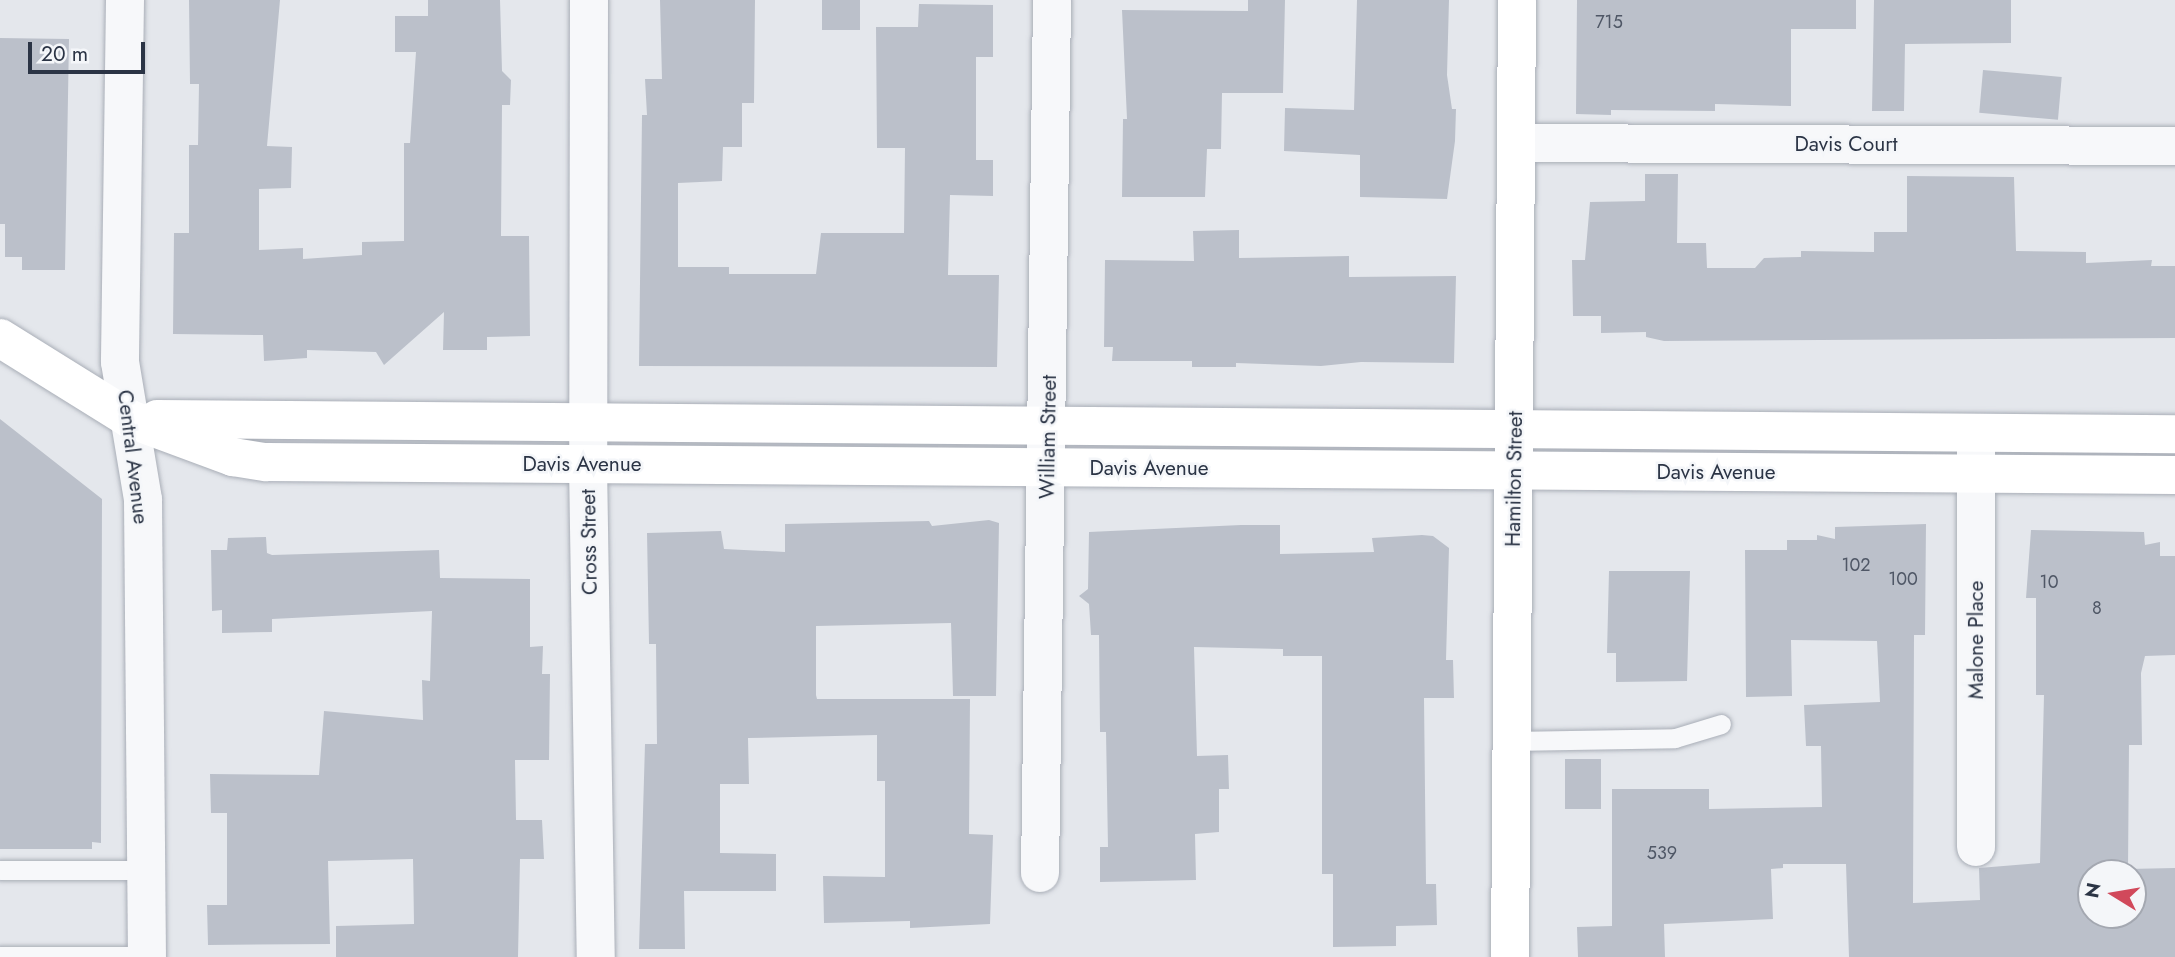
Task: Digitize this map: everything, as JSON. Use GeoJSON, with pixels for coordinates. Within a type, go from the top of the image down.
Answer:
{"type":"FeatureCollection","features":[{"type":"Feature","properties":{"kind":"street","name":"Central Avenue"},"geometry":{"type":"LineString","coordinates":[[125,0],[120,362],[143,500],[147,957]]}},
{"type":"Feature","properties":{"kind":"street","name":"Cross Street"},"geometry":{"type":"LineString","coordinates":[[589,0],[588,464],[596,957]]}},
{"type":"Feature","properties":{"kind":"street","name":"William Street"},"geometry":{"type":"LineString","coordinates":[[1040,873],[1048,467],[1052,0]]}},
{"type":"Feature","properties":{"kind":"street","name":"Hamilton Street"},"geometry":{"type":"LineString","coordinates":[[1510,957],[1517,0]]}},
{"type":"Feature","properties":{"kind":"street","name":"Davis Court"},"geometry":{"type":"LineString","coordinates":[[1516,143],[2175,146]]}},
{"type":"Feature","properties":{"kind":"street","name":"Davis Avenue"},"geometry":{"type":"LineString","coordinates":[[0,338],[130,419],[233,457],[266,462],[2175,475]]}},
{"type":"Feature","properties":{"kind":"street","name":"Davis Avenue"},"geometry":{"type":"LineString","coordinates":[[130,419],[2175,434]]}},
{"type":"Feature","properties":{"kind":"street","name":"Malone Place"},"geometry":{"type":"LineString","coordinates":[[1976,433],[1976,847]]}},
{"type":"Feature","properties":{"kind":"lane"},"geometry":{"type":"LineString","coordinates":[[1511,741],[1675,738],[1721,724]]}},
{"type":"Feature","properties":{"kind":"lane"},"geometry":{"type":"LineString","coordinates":[[0,870],[146,870]]}},
{"type":"Feature","properties":{"kind":"lane"},"geometry":{"type":"LineString","coordinates":[[0,956],[147,957]]}},
{"type":"Feature","properties":{"kind":"building"},"geometry":{"type":"Polygon","coordinates":[[[189,0],[280,0],[267,146],[292,147],[291,188],[259,189],[259,250],[303,248],[303,259],[362,255],[362,242],[404,241],[404,143],[410,143],[416,52],[395,52],[395,16],[428,16],[428,0],[500,0],[502,71],[511,80],[510,105],[502,105],[501,236],[529,236],[530,336],[487,337],[487,350],[443,350],[444,312],[384,365],[376,352],[307,350],[307,358],[264,361],[263,335],[173,334],[174,233],[189,233],[189,145],[198,145],[199,84],[190,84],[189,0]]]}},
{"type":"Feature","properties":{"kind":"building"},"geometry":{"type":"Polygon","coordinates":[[[660,0],[755,0],[754,103],[742,103],[742,147],[723,147],[722,181],[678,183],[678,267],[729,267],[729,274],[816,274],[821,233],[904,233],[905,148],[877,148],[876,27],[918,27],[919,4],[993,5],[993,57],[976,57],[976,160],[993,160],[993,196],[950,195],[948,275],[999,275],[997,367],[639,366],[642,115],[647,115],[645,79],[662,79],[660,0]]]}},
{"type":"Feature","properties":{"kind":"building"},"geometry":{"type":"Polygon","coordinates":[[[822,0],[860,0],[860,30],[822,30],[822,0]]]}},
{"type":"Feature","properties":{"kind":"building"},"geometry":{"type":"Polygon","coordinates":[[[1248,0],[1285,0],[1283,93],[1222,93],[1221,149],[1207,149],[1205,197],[1122,197],[1123,119],[1127,119],[1122,10],[1248,11],[1248,0]]]}},
{"type":"Feature","properties":{"kind":"building"},"geometry":{"type":"Polygon","coordinates":[[[1357,0],[1449,0],[1447,75],[1452,109],[1456,109],[1455,141],[1447,199],[1360,197],[1360,155],[1284,151],[1285,108],[1354,110],[1357,0]]]}},
{"type":"Feature","properties":{"kind":"building"},"geometry":{"type":"Polygon","coordinates":[[[1577,0],[1856,0],[1856,29],[1791,29],[1791,106],[1715,104],[1715,111],[1611,110],[1611,115],[1576,114],[1577,0]]]}},
{"type":"Feature","properties":{"kind":"building"},"geometry":{"type":"Polygon","coordinates":[[[1874,0],[2011,0],[2011,43],[1905,44],[1904,111],[1872,111],[1874,0]]]}},
{"type":"Feature","properties":{"kind":"building"},"geometry":{"type":"Polygon","coordinates":[[[0,38],[69,39],[65,270],[22,270],[22,257],[5,257],[5,224],[0,224],[0,38]]]}},
{"type":"Feature","properties":{"kind":"building"},"geometry":{"type":"Polygon","coordinates":[[[1983,70],[2062,77],[2058,120],[1979,113],[1983,70]]]}},
{"type":"Feature","properties":{"kind":"building"},"geometry":{"type":"Polygon","coordinates":[[[1645,174],[1678,174],[1677,243],[1706,243],[1707,268],[1755,268],[1764,258],[1801,257],[1801,251],[1874,252],[1874,232],[1907,232],[1907,176],[2014,177],[2016,251],[2086,252],[2086,263],[2152,260],[2151,266],[2175,266],[2175,338],[1664,341],[1646,337],[1646,332],[1601,333],[1601,316],[1573,316],[1572,260],[1585,260],[1590,202],[1645,201],[1645,174]]]}},
{"type":"Feature","properties":{"kind":"building"},"geometry":{"type":"Polygon","coordinates":[[[1239,230],[1239,258],[1349,256],[1349,277],[1456,276],[1454,363],[1361,362],[1321,366],[1236,363],[1236,367],[1192,367],[1192,361],[1112,361],[1113,347],[1104,347],[1105,260],[1194,261],[1193,231],[1239,230]]]}},
{"type":"Feature","properties":{"kind":"building"},"geometry":{"type":"Polygon","coordinates":[[[0,419],[102,499],[101,843],[92,842],[92,849],[0,849],[0,419]]]}},
{"type":"Feature","properties":{"kind":"building"},"geometry":{"type":"Polygon","coordinates":[[[989,520],[999,523],[996,696],[953,696],[951,623],[816,626],[816,695],[817,699],[970,699],[969,834],[993,835],[990,924],[910,928],[910,921],[824,923],[823,876],[885,877],[885,781],[877,781],[877,735],[748,738],[749,784],[720,784],[720,853],[776,854],[776,891],[684,891],[685,949],[639,949],[645,744],[657,744],[656,644],[649,644],[647,533],[721,531],[724,549],[785,552],[785,524],[929,521],[932,526],[989,520]]]}},
{"type":"Feature","properties":{"kind":"building"},"geometry":{"type":"Polygon","coordinates":[[[1926,524],[1925,635],[1914,635],[1913,903],[1980,900],[1979,868],[2040,863],[2044,695],[2036,695],[2036,598],[2026,598],[2031,530],[2144,532],[2145,545],[2160,542],[2160,556],[2175,556],[2175,655],[2145,656],[2141,673],[2142,745],[2129,745],[2128,859],[2077,859],[2077,929],[2147,929],[2147,869],[2175,868],[2175,957],[1849,957],[1846,864],[1783,864],[1783,868],[1771,869],[1773,919],[1664,924],[1665,957],[1578,957],[1577,927],[1612,926],[1612,789],[1709,789],[1709,809],[1822,807],[1821,746],[1806,746],[1804,705],[1880,702],[1877,641],[1791,640],[1792,696],[1746,697],[1745,550],[1787,550],[1787,540],[1817,540],[1817,535],[1835,539],[1835,527],[1926,524]]]}},
{"type":"Feature","properties":{"kind":"building"},"geometry":{"type":"Polygon","coordinates":[[[1280,525],[1280,554],[1374,552],[1372,538],[1422,535],[1433,536],[1449,548],[1446,660],[1453,660],[1454,698],[1424,698],[1426,884],[1436,884],[1437,925],[1396,926],[1396,946],[1333,947],[1333,874],[1322,874],[1322,656],[1283,656],[1283,649],[1194,647],[1197,756],[1228,755],[1229,789],[1219,789],[1219,832],[1195,834],[1196,880],[1100,882],[1100,847],[1108,847],[1106,732],[1100,732],[1099,635],[1091,635],[1089,604],[1079,596],[1088,589],[1089,532],[1280,525]]]}},
{"type":"Feature","properties":{"kind":"building"},"geometry":{"type":"Polygon","coordinates":[[[266,537],[267,553],[272,555],[439,550],[440,578],[530,579],[530,647],[543,646],[542,674],[550,674],[549,760],[515,760],[516,820],[542,820],[544,859],[520,859],[518,957],[336,957],[336,926],[414,924],[413,859],[328,861],[330,944],[208,945],[207,905],[227,905],[227,813],[211,813],[210,774],[319,775],[324,711],[423,720],[422,680],[430,681],[432,611],[272,619],[272,632],[222,633],[222,610],[212,611],[211,550],[227,550],[228,538],[266,537]]]}},
{"type":"Feature","properties":{"kind":"building"},"geometry":{"type":"Polygon","coordinates":[[[1609,571],[1690,571],[1687,681],[1616,682],[1616,653],[1607,653],[1609,571]]]}},
{"type":"Feature","properties":{"kind":"building"},"geometry":{"type":"Polygon","coordinates":[[[1565,759],[1601,759],[1601,809],[1565,809],[1565,759]]]}}]}
